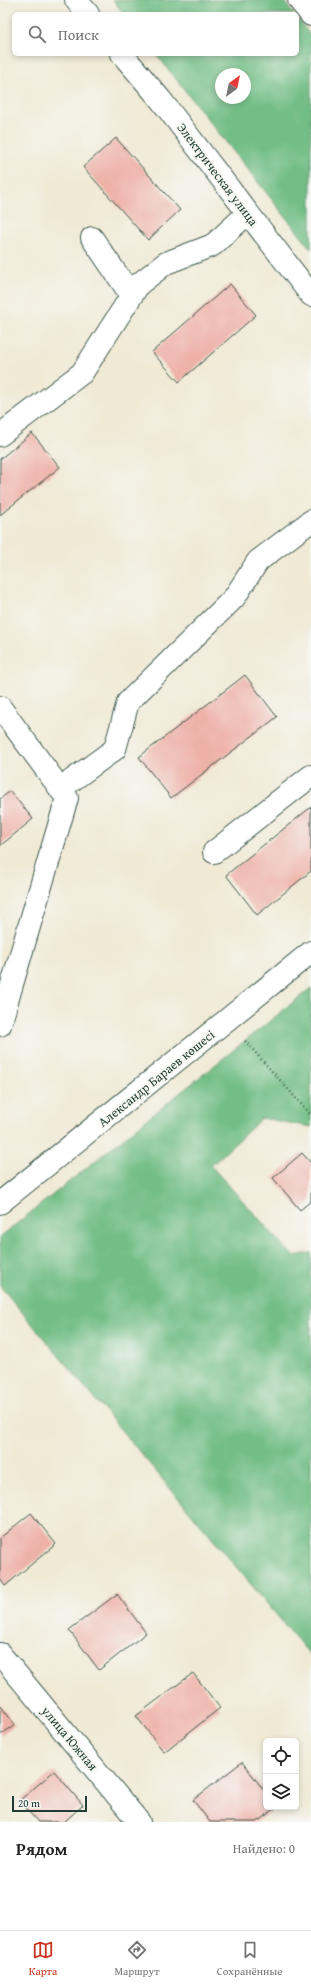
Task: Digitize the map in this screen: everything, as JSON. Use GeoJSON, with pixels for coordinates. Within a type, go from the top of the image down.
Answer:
{"type":"FeatureCollection","features":[{"type":"Feature","properties":{"kind":"street"},"geometry":{"type":"LineString","coordinates":[[76,0],[86,12]]}},
{"type":"Feature","properties":{"kind":"street"},"geometry":{"type":"LineString","coordinates":[[299,0],[311,15]]}},
{"type":"Feature","properties":{"kind":"street","name":"Электрическая улица"},"geometry":{"type":"LineString","coordinates":[[124,56],[161,100],[311,295]]}},
{"type":"Feature","properties":{"kind":"street"},"geometry":{"type":"LineString","coordinates":[[0,436],[82,373],[138,284],[166,263],[212,245],[248,213]]}},
{"type":"Feature","properties":{"kind":"street"},"geometry":{"type":"LineString","coordinates":[[92,238],[131,295]]}},
{"type":"Feature","properties":{"kind":"street"},"geometry":{"type":"LineString","coordinates":[[60,789],[114,748],[128,702],[234,598],[258,561],[311,521]]}},
{"type":"Feature","properties":{"kind":"street"},"geometry":{"type":"LineString","coordinates":[[0,708],[67,798],[0,1025]]}},
{"type":"Feature","properties":{"kind":"street"},"geometry":{"type":"LineString","coordinates":[[214,852],[311,776]]}},
{"type":"Feature","properties":{"kind":"street","name":"Александр Бараев көшесі"},"geometry":{"type":"LineString","coordinates":[[0,1203],[311,952]]}},
{"type":"Feature","properties":{"kind":"street","name":"улица Южная"},"geometry":{"type":"LineString","coordinates":[[0,1654],[139,1822]]}},
{"type":"Feature","properties":{"kind":"path"},"geometry":{"type":"LineString","coordinates":[[245,1041],[311,1115]]}},
{"type":"Feature","properties":{"kind":"green space"},"geometry":{"type":"Polygon","coordinates":[[[113,0],[283,0],[292,12],[122,12],[113,0]]]}},
{"type":"Feature","properties":{"kind":"green space"},"geometry":{"type":"Polygon","coordinates":[[[299,21],[311,36],[311,249],[158,56],[299,56],[299,21]]]}},
{"type":"Feature","properties":{"kind":"green space"},"geometry":{"type":"Polygon","coordinates":[[[311,988],[311,1127],[262,1118],[211,1166],[293,1256],[311,1253],[311,1656],[0,1286],[0,1237],[311,988]]]}},
{"type":"Feature","properties":{"kind":"building"},"geometry":{"type":"Polygon","coordinates":[[[116,138],[180,210],[148,240],[83,167],[116,138]]]}},
{"type":"Feature","properties":{"kind":"building"},"geometry":{"type":"Polygon","coordinates":[[[230,284],[256,315],[179,382],[152,352],[230,284]]]}},
{"type":"Feature","properties":{"kind":"building"},"geometry":{"type":"Polygon","coordinates":[[[32,433],[60,467],[0,515],[0,459],[32,433]]]}},
{"type":"Feature","properties":{"kind":"building"},"geometry":{"type":"Polygon","coordinates":[[[245,675],[277,717],[171,798],[139,757],[245,675]]]}},
{"type":"Feature","properties":{"kind":"building"},"geometry":{"type":"Polygon","coordinates":[[[10,791],[33,819],[0,846],[0,799],[10,791]]]}},
{"type":"Feature","properties":{"kind":"building"},"geometry":{"type":"Polygon","coordinates":[[[311,807],[311,871],[257,915],[226,875],[311,807]]]}},
{"type":"Feature","properties":{"kind":"building"},"geometry":{"type":"Polygon","coordinates":[[[302,1153],[311,1163],[311,1201],[300,1210],[273,1178],[302,1153]]]}},
{"type":"Feature","properties":{"kind":"building"},"geometry":{"type":"Polygon","coordinates":[[[31,1513],[56,1544],[5,1586],[0,1579],[0,1538],[31,1513]]]}},
{"type":"Feature","properties":{"kind":"building"},"geometry":{"type":"Polygon","coordinates":[[[117,1594],[146,1633],[99,1670],[69,1630],[117,1594]]]}},
{"type":"Feature","properties":{"kind":"building"},"geometry":{"type":"Polygon","coordinates":[[[193,1673],[220,1708],[164,1752],[136,1716],[193,1673]]]}},
{"type":"Feature","properties":{"kind":"building"},"geometry":{"type":"Polygon","coordinates":[[[0,1705],[15,1725],[0,1735],[0,1705]]]}},
{"type":"Feature","properties":{"kind":"building"},"geometry":{"type":"Polygon","coordinates":[[[242,1762],[263,1789],[263,1810],[273,1810],[257,1822],[210,1822],[193,1800],[242,1762]]]}},
{"type":"Feature","properties":{"kind":"building"},"geometry":{"type":"Polygon","coordinates":[[[54,1771],[83,1805],[64,1822],[38,1822],[19,1801],[54,1771]]]}}]}
